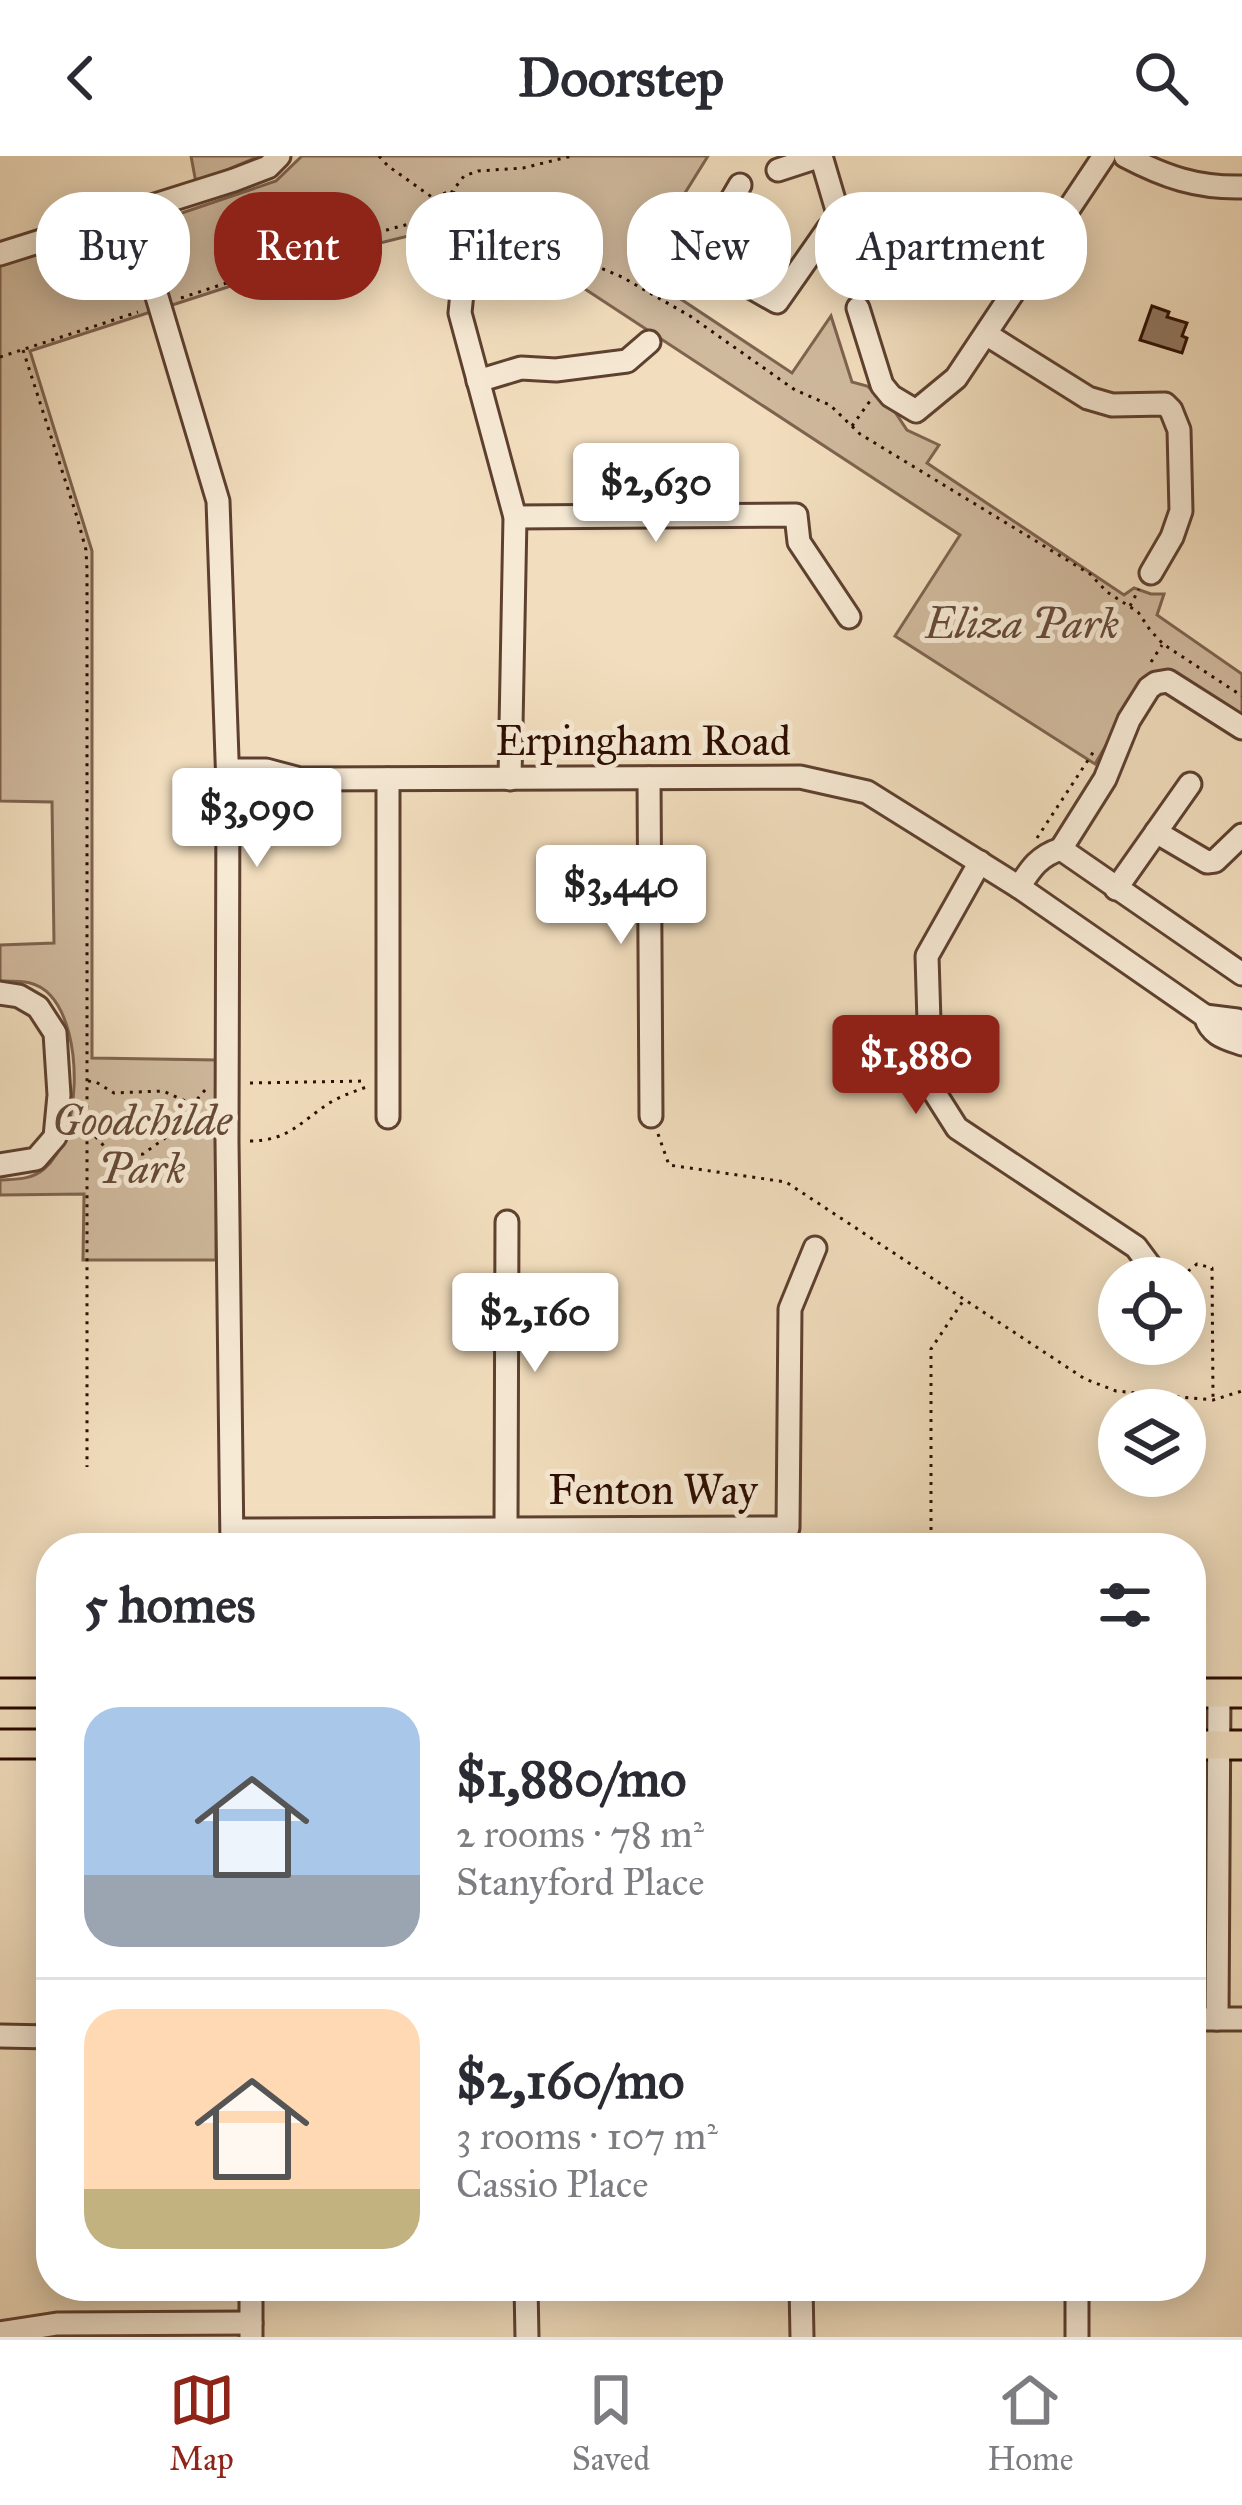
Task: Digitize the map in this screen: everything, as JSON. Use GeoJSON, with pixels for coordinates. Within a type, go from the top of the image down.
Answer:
{"type":"FeatureCollection","features":[{"type":"Feature","properties":{"kind":"main road"},"geometry":{"type":"LineString","coordinates":[[0,1693],[36,1693]]}},
{"type":"Feature","properties":{"kind":"main road"},"geometry":{"type":"LineString","coordinates":[[0,1744],[36,1744]]}},
{"type":"Feature","properties":{"kind":"street"},"geometry":{"type":"LineString","coordinates":[[190,193],[268,167],[279,156]]}},
{"type":"Feature","properties":{"kind":"street"},"geometry":{"type":"LineString","coordinates":[[778,170],[821,156],[832,192]]}},
{"type":"Feature","properties":{"kind":"street"},"geometry":{"type":"LineString","coordinates":[[1080,192],[1104,156]]}},
{"type":"Feature","properties":{"kind":"street"},"geometry":{"type":"LineString","coordinates":[[1125,156],[1210,188],[1242,187]]}},
{"type":"Feature","properties":{"kind":"street"},"geometry":{"type":"LineString","coordinates":[[740,185],[698,257],[777,302],[815,248]]}},
{"type":"Feature","properties":{"kind":"street"},"geometry":{"type":"LineString","coordinates":[[0,254],[36,243]]}},
{"type":"Feature","properties":{"kind":"street"},"geometry":{"type":"LineString","coordinates":[[158,300],[218,501],[228,779],[232,1533]]}},
{"type":"Feature","properties":{"kind":"street"},"geometry":{"type":"LineString","coordinates":[[461,300],[460,314],[515,517],[510,778]]}},
{"type":"Feature","properties":{"kind":"street"},"geometry":{"type":"LineString","coordinates":[[858,308],[881,386],[916,411],[956,378],[1008,300]]}},
{"type":"Feature","properties":{"kind":"street"},"geometry":{"type":"LineString","coordinates":[[986,334],[1088,398],[1112,405],[1165,404],[1171,410],[1179,430],[1181,511],[1151,573]]}},
{"type":"Feature","properties":{"kind":"street"},"geometry":{"type":"LineString","coordinates":[[478,381],[521,368],[556,370],[627,361],[649,342]]}},
{"type":"Feature","properties":{"kind":"street"},"geometry":{"type":"LineString","coordinates":[[515,517],[796,515],[799,542],[849,617]]}},
{"type":"Feature","properties":{"kind":"street"},"geometry":{"type":"LineString","coordinates":[[1019,886],[1034,864],[1061,849],[1105,778],[1129,720],[1156,683],[1168,681],[1242,728]]}},
{"type":"Feature","properties":{"kind":"street","name":"Erpingham Road"},"geometry":{"type":"LineString","coordinates":[[228,779],[269,786],[300,778],[800,777],[867,792],[1019,886],[1205,1016],[1242,1024]]}},
{"type":"Feature","properties":{"kind":"street"},"geometry":{"type":"LineString","coordinates":[[649,778],[651,1116]]}},
{"type":"Feature","properties":{"kind":"street"},"geometry":{"type":"LineString","coordinates":[[388,779],[388,1117]]}},
{"type":"Feature","properties":{"kind":"street"},"geometry":{"type":"LineString","coordinates":[[1116,889],[1190,784]]}},
{"type":"Feature","properties":{"kind":"street"},"geometry":{"type":"LineString","coordinates":[[1156,832],[1207,862],[1215,861],[1242,836]]}},
{"type":"Feature","properties":{"kind":"street"},"geometry":{"type":"LineString","coordinates":[[1061,849],[1242,974]]}},
{"type":"Feature","properties":{"kind":"street"},"geometry":{"type":"LineString","coordinates":[[980,862],[927,956],[931,1087],[957,1128],[1136,1247],[1143,1257]]}},
{"type":"Feature","properties":{"kind":"street"},"geometry":{"type":"LineString","coordinates":[[0,994],[19,996],[38,1006],[55,1034],[59,1095],[55,1137],[36,1159],[0,1166]]}},
{"type":"Feature","properties":{"kind":"street","name":"Erpingham Road"},"geometry":{"type":"LineString","coordinates":[[1205,1016],[1216,1034],[1242,1044]]}},
{"type":"Feature","properties":{"kind":"street"},"geometry":{"type":"LineString","coordinates":[[506,1528],[508,1222]]}},
{"type":"Feature","properties":{"kind":"street","name":"Fenton Way"},"geometry":{"type":"LineString","coordinates":[[381,1533],[788,1528],[790,1309],[814,1248]]}},
{"type":"Feature","properties":{"kind":"street"},"geometry":{"type":"LineString","coordinates":[[1217,1693],[1217,2019]]}},
{"type":"Feature","properties":{"kind":"street"},"geometry":{"type":"LineString","coordinates":[[1206,2019],[1242,2019]]}},
{"type":"Feature","properties":{"kind":"street"},"geometry":{"type":"LineString","coordinates":[[0,2036],[36,2037]]}},
{"type":"Feature","properties":{"kind":"street"},"geometry":{"type":"LineString","coordinates":[[526,2301],[527,2337]]}},
{"type":"Feature","properties":{"kind":"street"},"geometry":{"type":"LineString","coordinates":[[801,2301],[802,2337]]}},
{"type":"Feature","properties":{"kind":"street"},"geometry":{"type":"LineString","coordinates":[[1077,2301],[1078,2337]]}},
{"type":"Feature","properties":{"kind":"street"},"geometry":{"type":"LineString","coordinates":[[0,2332],[251,2330]]}},
{"type":"Feature","properties":{"kind":"path"},"geometry":{"type":"LineString","coordinates":[[379,156],[424,192]]}},
{"type":"Feature","properties":{"kind":"path"},"geometry":{"type":"LineString","coordinates":[[453,192],[464,176],[478,171],[523,168],[572,156]]}},
{"type":"Feature","properties":{"kind":"path"},"geometry":{"type":"LineString","coordinates":[[0,357],[406,225]]}},
{"type":"Feature","properties":{"kind":"path"},"geometry":{"type":"LineString","coordinates":[[603,269],[690,316],[795,390],[830,405],[852,426],[1090,574],[1138,612],[1163,644],[1242,696]]}},
{"type":"Feature","properties":{"kind":"path"},"geometry":{"type":"LineString","coordinates":[[23,350],[86,550],[87,1467]]}},
{"type":"Feature","properties":{"kind":"path"},"geometry":{"type":"LineString","coordinates":[[852,426],[881,386]]}},
{"type":"Feature","properties":{"kind":"path"},"geometry":{"type":"LineString","coordinates":[[1150,663],[1163,644]]}},
{"type":"Feature","properties":{"kind":"path"},"geometry":{"type":"LineString","coordinates":[[1035,841],[1100,742]]}},
{"type":"Feature","properties":{"kind":"path"},"geometry":{"type":"LineString","coordinates":[[58,1112],[83,1120],[98,1143],[114,1156],[143,1154],[182,1126],[203,1090],[213,1085],[388,1080]]}},
{"type":"Feature","properties":{"kind":"path"},"geometry":{"type":"LineString","coordinates":[[227,1142],[273,1139],[303,1126],[347,1094],[388,1080]]}},
{"type":"Feature","properties":{"kind":"path"},"geometry":{"type":"LineString","coordinates":[[87,1081],[114,1094],[163,1091],[193,1104]]}},
{"type":"Feature","properties":{"kind":"path"},"geometry":{"type":"LineString","coordinates":[[651,1116],[669,1165],[786,1182],[1084,1379],[1116,1391],[1213,1400],[1242,1391]]}},
{"type":"Feature","properties":{"kind":"path"},"geometry":{"type":"LineString","coordinates":[[1206,1267],[1211,1268],[1213,1400]]}},
{"type":"Feature","properties":{"kind":"path"},"geometry":{"type":"LineString","coordinates":[[932,1533],[932,1349],[964,1300]]}},
{"type":"Feature","properties":{"kind":"green space"},"geometry":{"type":"Polygon","coordinates":[[[191,156],[260,156],[196,183],[191,156]]]}},
{"type":"Feature","properties":{"kind":"green space","name":"Goodchilde Park"},"geometry":{"type":"Polygon","coordinates":[[[302,156],[708,156],[686,192],[627,192],[627,300],[682,300],[792,373],[831,316],[852,382],[867,386],[893,409],[907,430],[939,445],[927,463],[1124,595],[1134,588],[1164,594],[1157,615],[1242,674],[1242,720],[1178,679],[1122,718],[1095,764],[895,636],[960,535],[602,300],[603,192],[406,192],[406,236],[382,242],[382,192],[244,192],[276,181],[302,156]]]}},
{"type":"Feature","properties":{"kind":"green space","name":"Goodchilde Park"},"geometry":{"type":"Polygon","coordinates":[[[214,202],[214,292],[190,299],[190,210],[214,202]]]}},
{"type":"Feature","properties":{"kind":"green space","name":"Goodchilde Park"},"geometry":{"type":"Polygon","coordinates":[[[36,254],[36,300],[188,300],[30,351],[92,551],[92,1058],[217,1060],[216,1260],[83,1260],[84,1194],[0,1195],[0,1180],[34,1175],[57,1154],[72,1110],[74,1084],[69,1034],[51,996],[34,984],[0,981],[0,945],[54,943],[52,802],[0,801],[0,265],[36,254]]]}},
{"type":"Feature","properties":{"kind":"building"},"geometry":{"type":"Polygon","coordinates":[[[1152,306],[1187,323],[1182,353],[1140,340],[1152,306]]]}},
{"type":"Feature","properties":{"kind":"park label","name":"Eliza Park"},"geometry":{"type":"Point","coordinates":[1022,623]}}]}
